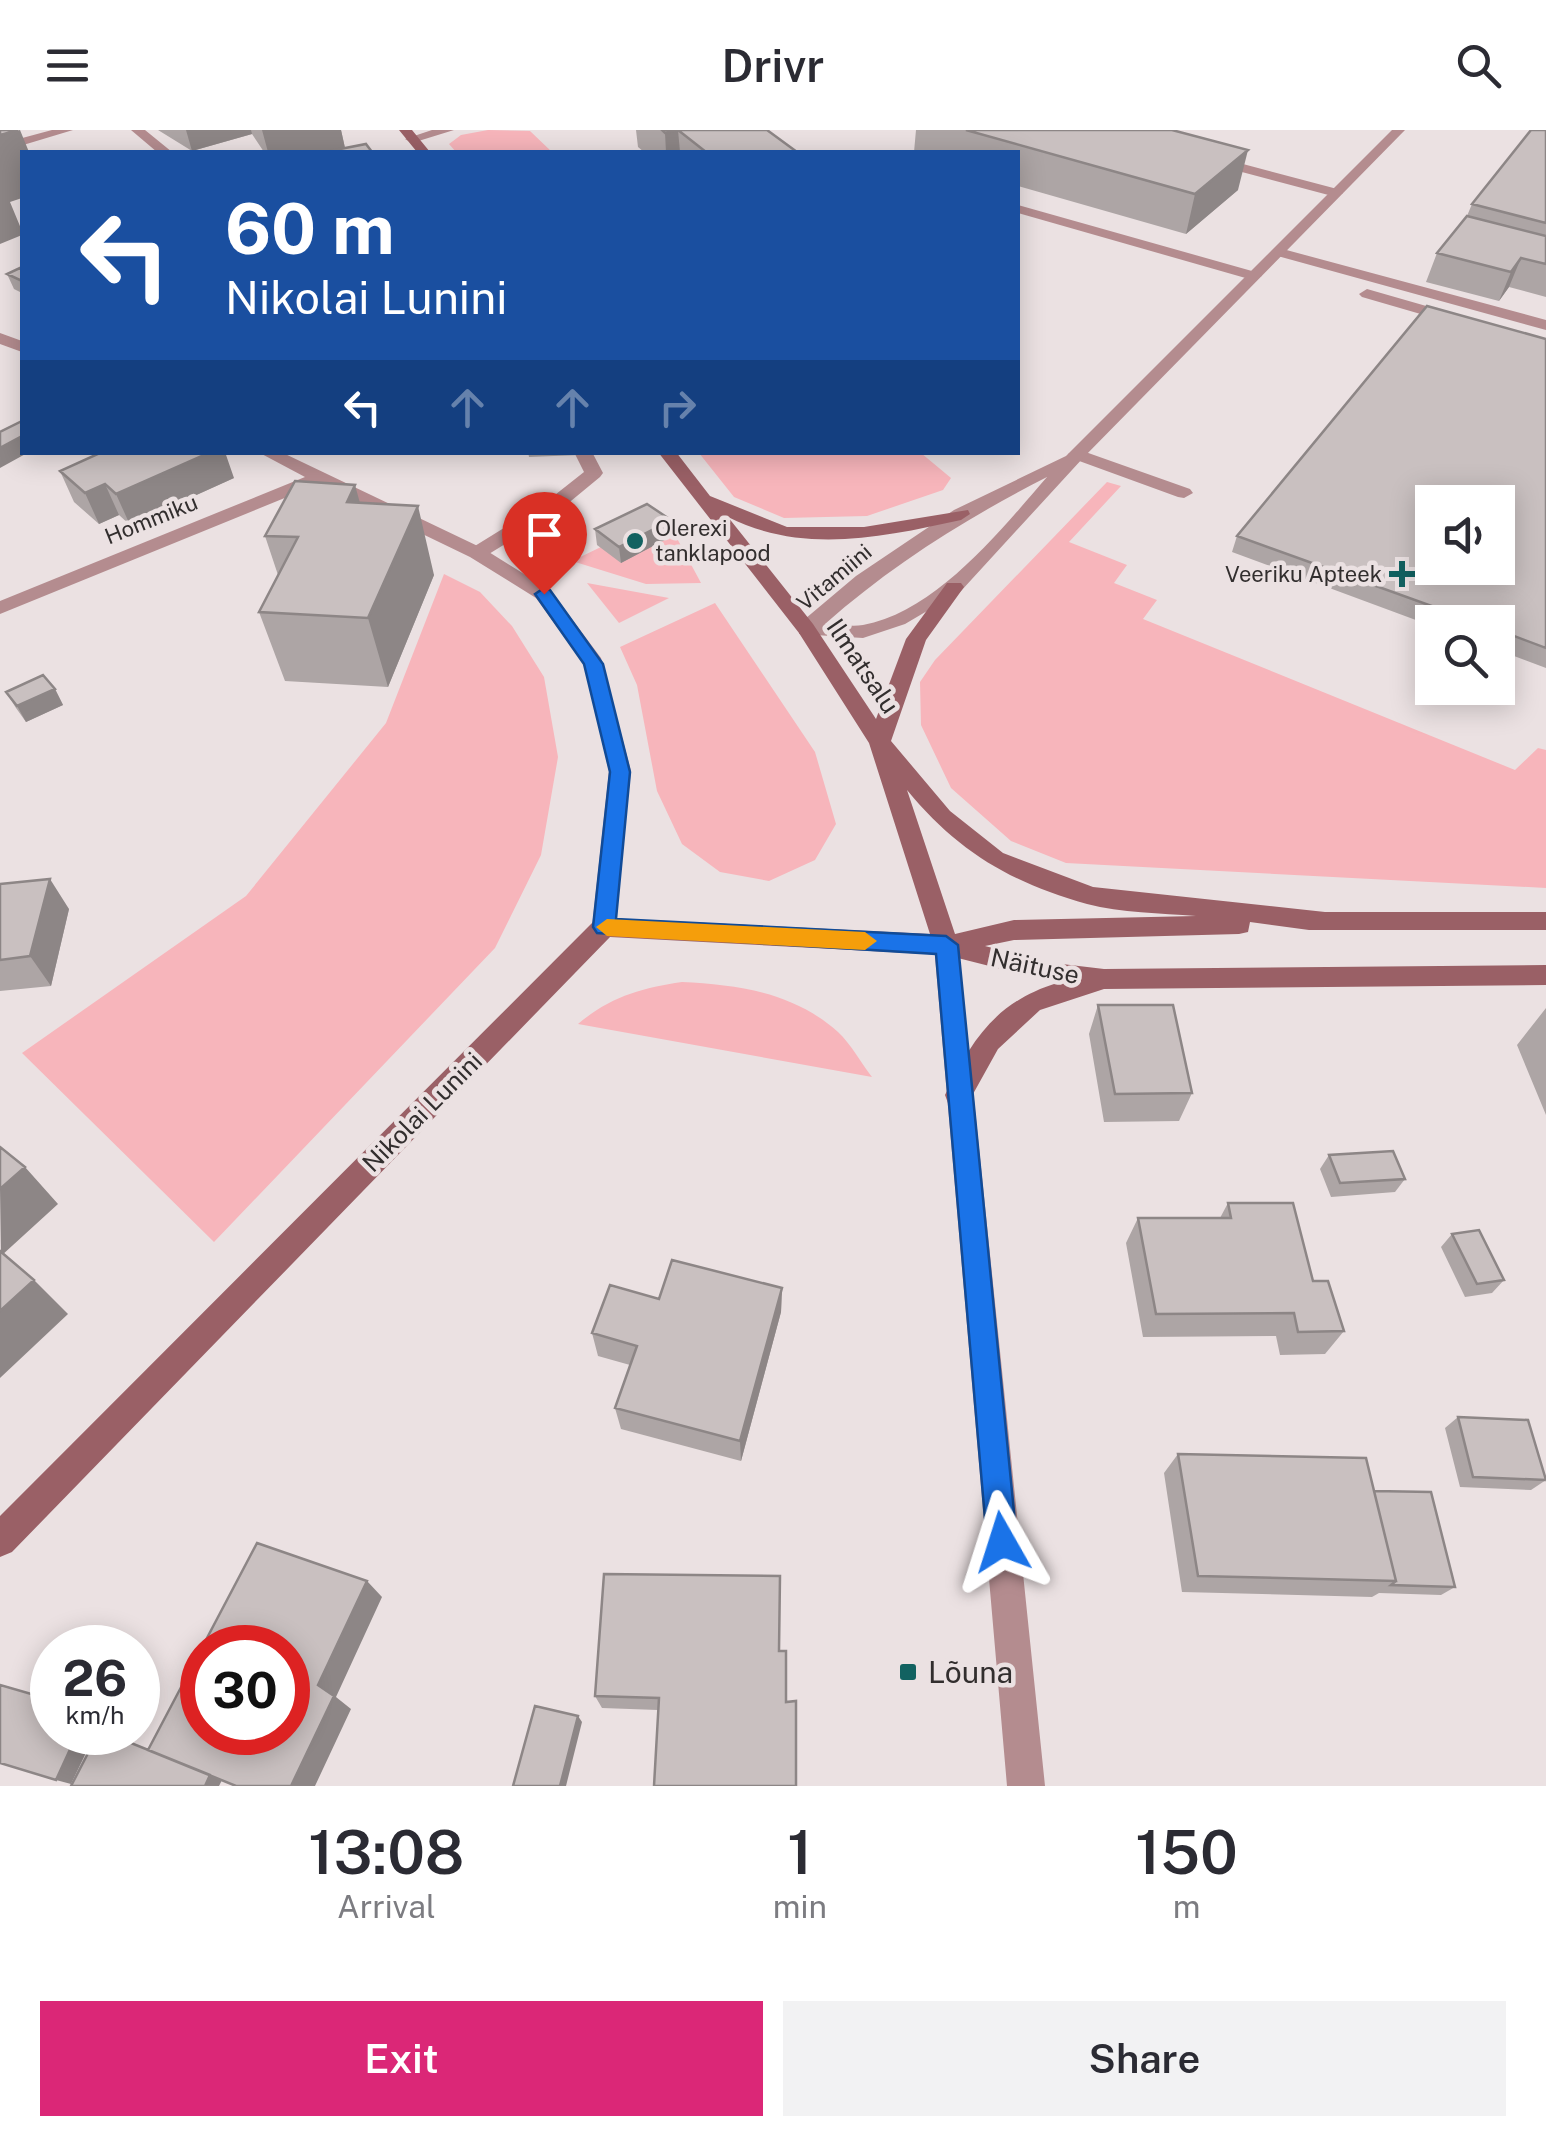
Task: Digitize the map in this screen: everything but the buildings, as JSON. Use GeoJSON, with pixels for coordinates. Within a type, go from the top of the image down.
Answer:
{"type":"FeatureCollection","features":[{"type":"Feature","properties":{"kind":"street"},"geometry":{"type":"LineString","coordinates":[[0,148],[67,130]]}},
{"type":"Feature","properties":{"kind":"street"},"geometry":{"type":"LineString","coordinates":[[137,130],[161,150]]}},
{"type":"Feature","properties":{"kind":"street"},"geometry":{"type":"LineString","coordinates":[[409,134],[448,130]]}},
{"type":"Feature","properties":{"kind":"street","name":"Vitamiini"},"geometry":{"type":"LineString","coordinates":[[806,629],[863,632],[898,620],[954,587],[1019,521],[1076,454],[1399,130]]}},
{"type":"Feature","properties":{"kind":"street"},"geometry":{"type":"LineString","coordinates":[[140,150],[151,142]]}},
{"type":"Feature","properties":{"kind":"street"},"geometry":{"type":"LineString","coordinates":[[1192,154],[1336,193]]}},
{"type":"Feature","properties":{"kind":"street"},"geometry":{"type":"LineString","coordinates":[[1020,210],[1254,276]]}},
{"type":"Feature","properties":{"kind":"street"},"geometry":{"type":"LineString","coordinates":[[1280,252],[1546,325]]}},
{"type":"Feature","properties":{"kind":"street"},"geometry":{"type":"LineString","coordinates":[[1367,294],[1474,324]]}},
{"type":"Feature","properties":{"kind":"street"},"geometry":{"type":"LineString","coordinates":[[1076,454],[1184,493]]}},
{"type":"Feature","properties":{"kind":"street","name":"Vitamiini"},"geometry":{"type":"LineString","coordinates":[[806,629],[863,580],[961,514],[1076,454]]}},
{"type":"Feature","properties":{"kind":"street"},"geometry":{"type":"LineString","coordinates":[[273,455],[477,553],[544,594],[594,664],[620,772],[604,927],[946,945],[1026,1786]]}},
{"type":"Feature","properties":{"kind":"street"},"geometry":{"type":"LineString","coordinates":[[477,553],[553,506],[594,473],[585,455]]}},
{"type":"Feature","properties":{"kind":"street","name":"Ilmatsalu"},"geometry":{"type":"LineString","coordinates":[[668,455],[806,629],[880,742],[946,945]]}},
{"type":"Feature","properties":{"kind":"street","name":"Hommiku"},"geometry":{"type":"LineString","coordinates":[[0,608],[322,476]]}},
{"type":"Feature","properties":{"kind":"street"},"geometry":{"type":"LineString","coordinates":[[702,498],[770,529],[822,533],[878,532],[961,514]]}},
{"type":"Feature","properties":{"kind":"street"},"geometry":{"type":"LineString","coordinates":[[954,587],[916,639],[880,742],[942,817],[995,859],[1090,896],[1325,921]]}},
{"type":"Feature","properties":{"kind":"street","name":"Näituse"},"geometry":{"type":"LineString","coordinates":[[946,945],[1014,930],[1097,931],[1325,921],[1546,921]]}},
{"type":"Feature","properties":{"kind":"street","name":"Nikolai Lunini"},"geometry":{"type":"LineString","coordinates":[[0,1540],[604,927]]}},
{"type":"Feature","properties":{"kind":"street","name":"Näituse"},"geometry":{"type":"LineString","coordinates":[[946,945],[1044,972],[1104,980],[1546,974]]}},
{"type":"Feature","properties":{"kind":"street"},"geometry":{"type":"LineString","coordinates":[[958,1095],[989,1042],[1031,1002],[1104,980]]}},
{"type":"Feature","properties":{"kind":"shaded area"},"geometry":{"type":"Polygon","coordinates":[[[488,130],[530,131],[550,150],[454,150],[449,144],[461,135],[488,130]]]}},
{"type":"Feature","properties":{"kind":"shaded area"},"geometry":{"type":"Polygon","coordinates":[[[701,455],[923,455],[951,478],[943,490],[867,516],[784,518],[734,497],[701,455]]]}},
{"type":"Feature","properties":{"kind":"shaded area"},"geometry":{"type":"Polygon","coordinates":[[[1107,482],[1121,486],[1069,542],[1127,565],[1114,583],[1157,600],[1143,619],[1515,770],[1538,748],[1546,750],[1546,888],[1066,863],[1011,841],[951,788],[921,725],[920,682],[935,660],[1107,482]]]}},
{"type":"Feature","properties":{"kind":"shaded area"},"geometry":{"type":"Polygon","coordinates":[[[665,516],[701,583],[646,584],[572,561],[665,516]]]}},
{"type":"Feature","properties":{"kind":"shaded area"},"geometry":{"type":"Polygon","coordinates":[[[444,574],[480,592],[512,626],[544,677],[558,757],[541,855],[495,948],[214,1242],[22,1053],[246,896],[386,723],[444,574]]]}},
{"type":"Feature","properties":{"kind":"shaded area"},"geometry":{"type":"Polygon","coordinates":[[[587,583],[669,598],[619,623],[587,583]]]}},
{"type":"Feature","properties":{"kind":"shaded area"},"geometry":{"type":"Polygon","coordinates":[[[715,603],[815,752],[836,824],[815,860],[769,881],[720,872],[682,844],[657,791],[637,685],[620,647],[715,603]]]}},
{"type":"Feature","properties":{"kind":"shaded area"},"geometry":{"type":"Polygon","coordinates":[[[682,982],[764,993],[803,1008],[838,1032],[872,1077],[578,1024],[627,995],[682,982]]]}},
{"type":"Feature","properties":{"kind":"slow traffic"},"geometry":{"type":"LineString","coordinates":[[607,927],[865,941]]}},
{"type":"Feature","properties":{"kind":"place","name":"Olerexi tanklapood"},"geometry":{"type":"Point","coordinates":[635,541]}},
{"type":"Feature","properties":{"kind":"place","name":"Veeriku Apteek"},"geometry":{"type":"Point","coordinates":[1402,574]}},
{"type":"Feature","properties":{"kind":"place","name":"Lõuna"},"geometry":{"type":"Point","coordinates":[908,1672]}},
{"type":"Feature","properties":{"kind":"route"},"geometry":{"type":"LineString","coordinates":[[544,594],[594,664],[620,772],[604,927],[946,945],[1002,1542]]}}]}
